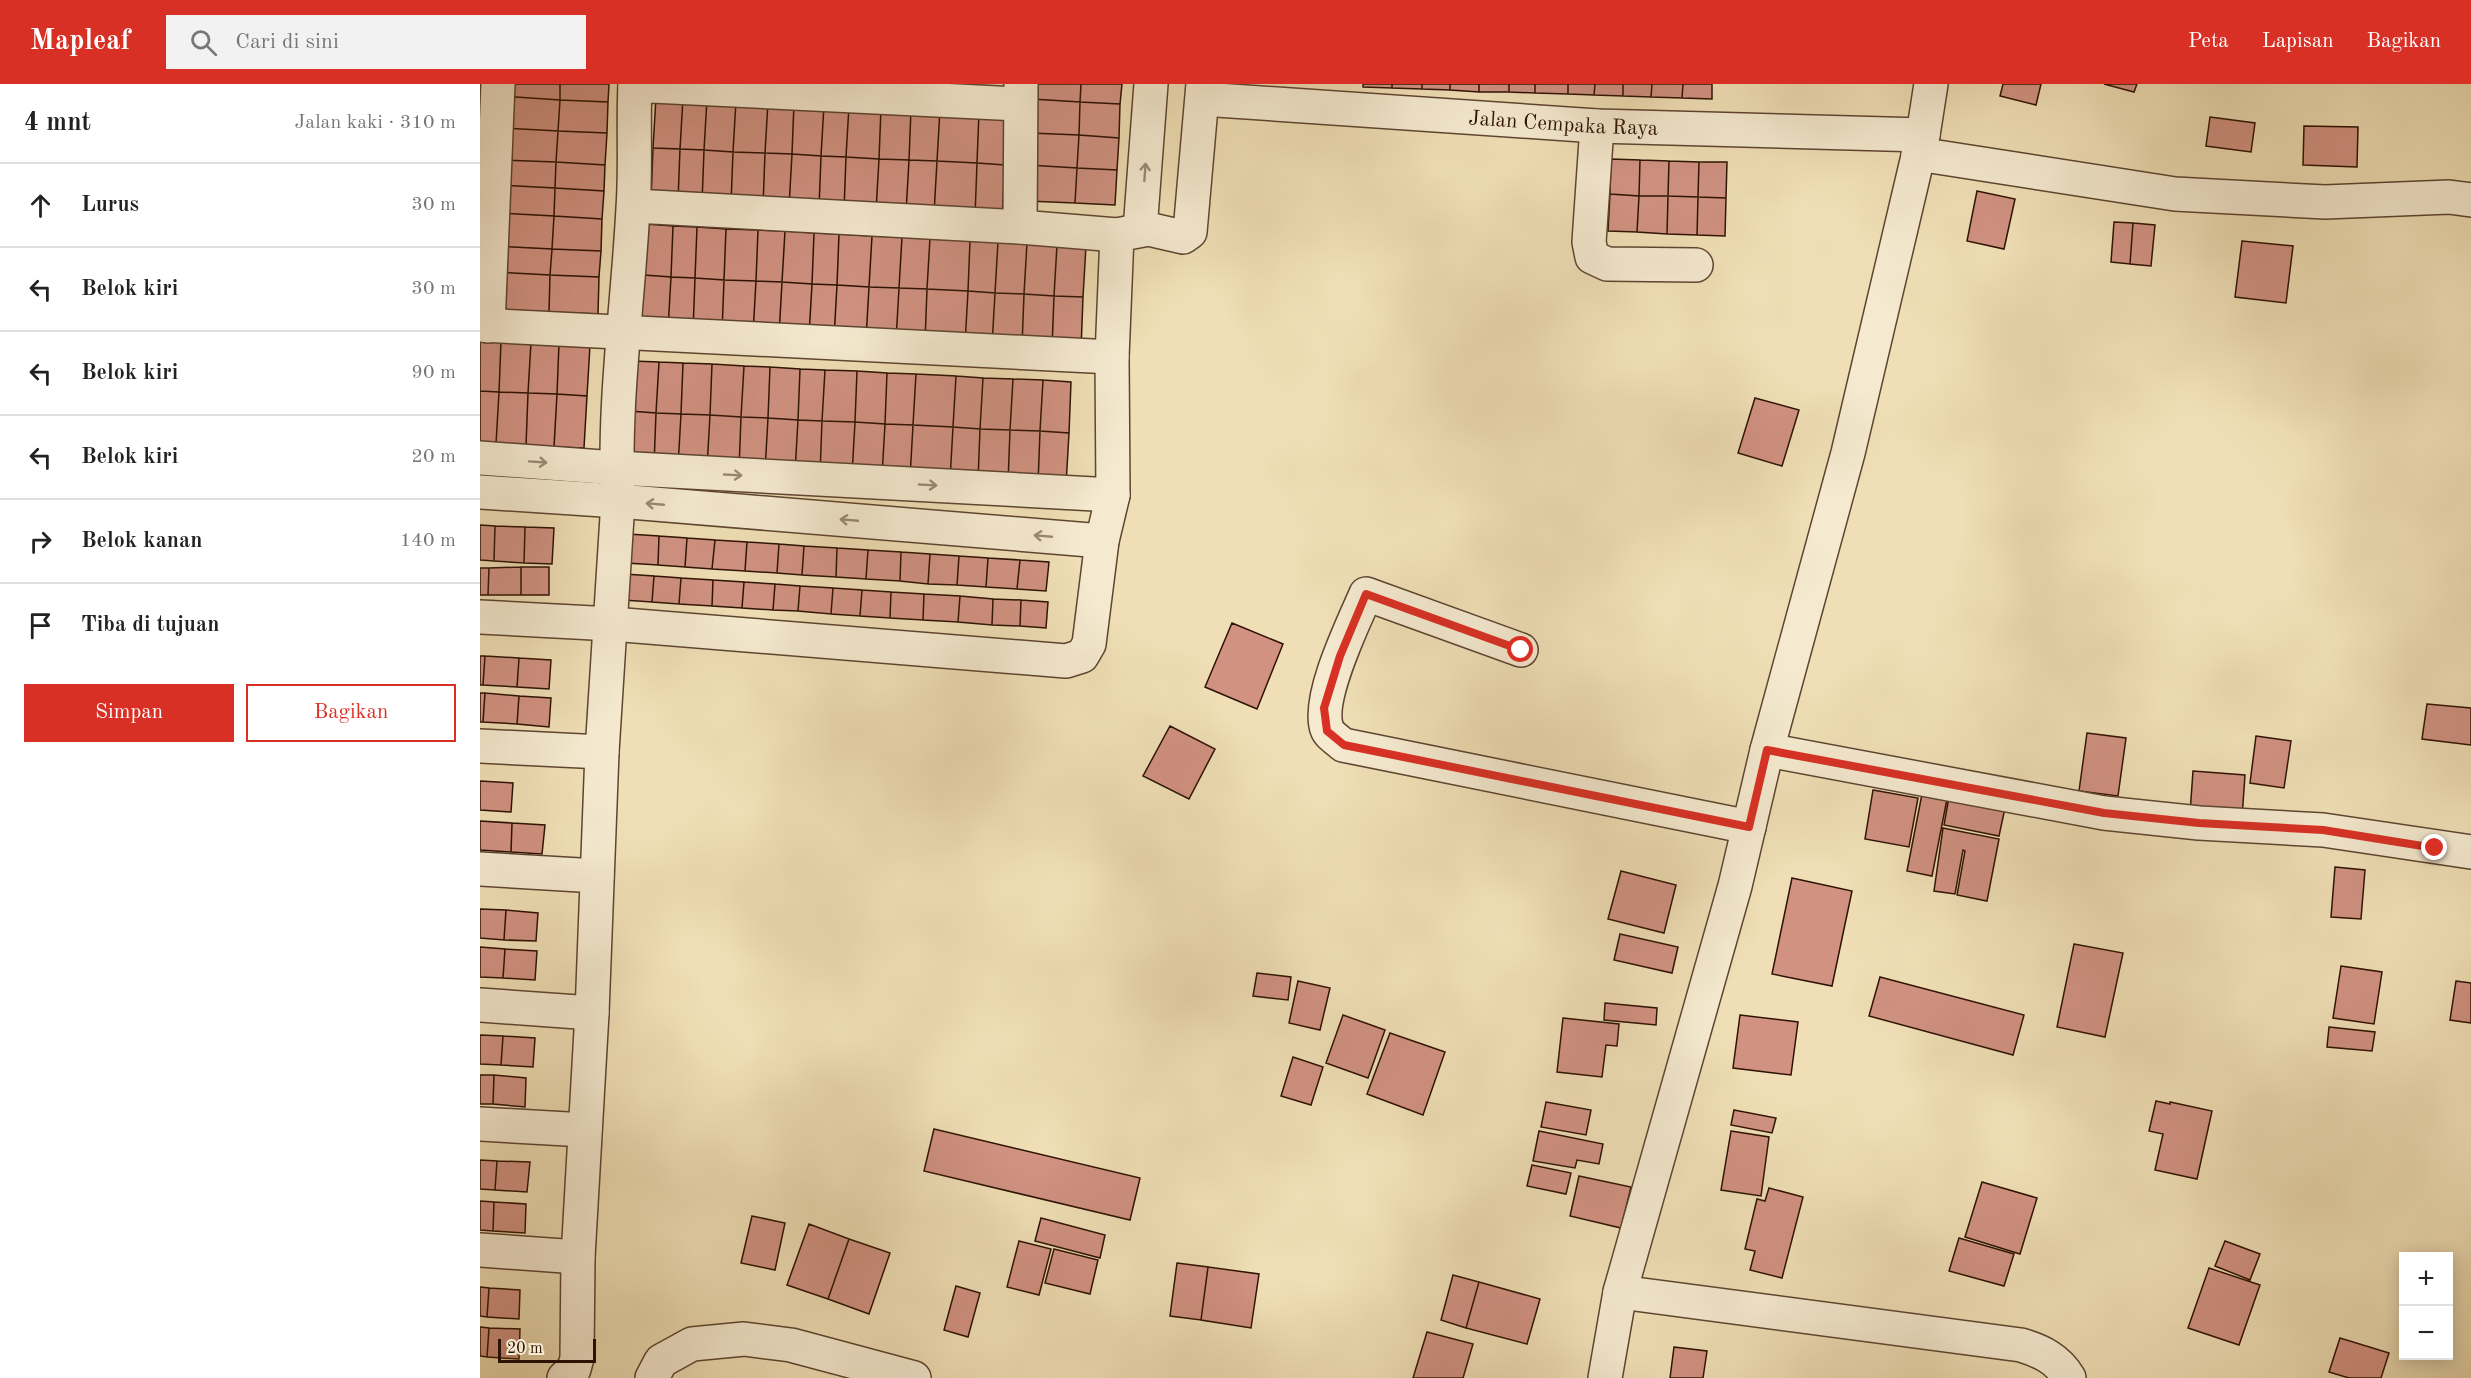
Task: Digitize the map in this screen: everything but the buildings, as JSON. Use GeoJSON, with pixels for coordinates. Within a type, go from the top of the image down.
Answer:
{"type":"FeatureCollection","features":[{"type":"Feature","properties":{"kind":"street"},"geometry":{"type":"LineString","coordinates":[[498,84],[484,325],[1112,357]]}},
{"type":"Feature","properties":{"kind":"street"},"geometry":{"type":"LineString","coordinates":[[480,617],[612,624],[1066,661],[1082,656],[1089,644],[1102,541],[1113,495],[1112,357],[1135,231],[1151,84]]}},
{"type":"Feature","properties":{"kind":"street"},"geometry":{"type":"LineString","coordinates":[[1605,1378],[1620,1292],[1729,909],[1767,750],[1848,453],[1920,145],[1931,84]]}},
{"type":"Feature","properties":{"kind":"street"},"geometry":{"type":"LineString","coordinates":[[564,1378],[574,1369],[577,1358],[578,1257],[592,1013],[602,752],[612,624],[618,501],[616,468],[623,332],[634,206],[635,85],[1020,94],[1020,227]]}},
{"type":"Feature","properties":{"kind":"street"},"geometry":{"type":"LineString","coordinates":[[634,206],[1135,231],[1183,237],[1190,232],[1192,223],[1203,91]]}},
{"type":"Feature","properties":{"kind":"street","name":"Jalan Cempaka Raya"},"geometry":{"type":"LineString","coordinates":[[1203,91],[1597,126],[1920,145],[2175,194],[2280,201],[2449,197],[2471,200]]}},
{"type":"Feature","properties":{"kind":"street"},"geometry":{"type":"LineString","coordinates":[[1597,126],[1589,242],[1592,257],[1607,264],[1696,265]]}},
{"type":"Feature","properties":{"kind":"street"},"geometry":{"type":"LineString","coordinates":[[480,458],[616,468],[1113,495]]}},
{"type":"Feature","properties":{"kind":"street"},"geometry":{"type":"LineString","coordinates":[[480,492],[618,501],[1102,541]]}},
{"type":"Feature","properties":{"kind":"street"},"geometry":{"type":"LineString","coordinates":[[1521,650],[1366,594],[1340,656],[1324,708],[1327,731],[1344,745],[1749,827]]}},
{"type":"Feature","properties":{"kind":"street"},"geometry":{"type":"LineString","coordinates":[[480,746],[602,752]]}},
{"type":"Feature","properties":{"kind":"street"},"geometry":{"type":"LineString","coordinates":[[1767,750],[2104,813],[2199,823],[2323,830],[2471,852]]}},
{"type":"Feature","properties":{"kind":"street"},"geometry":{"type":"LineString","coordinates":[[480,869],[597,876]]}},
{"type":"Feature","properties":{"kind":"street"},"geometry":{"type":"LineString","coordinates":[[480,1005],[592,1013]]}},
{"type":"Feature","properties":{"kind":"street"},"geometry":{"type":"LineString","coordinates":[[480,1124],[585,1130]]}},
{"type":"Feature","properties":{"kind":"street"},"geometry":{"type":"LineString","coordinates":[[480,1250],[578,1257]]}},
{"type":"Feature","properties":{"kind":"street"},"geometry":{"type":"LineString","coordinates":[[1620,1292],[2021,1345],[2054,1359],[2069,1378]]}},
{"type":"Feature","properties":{"kind":"street"},"geometry":{"type":"LineString","coordinates":[[652,1378],[662,1360],[692,1344],[744,1339],[791,1345],[914,1378]]}},
{"type":"Feature","properties":{"kind":"route"},"geometry":{"type":"LineString","coordinates":[[1521,650],[1366,594],[1340,656],[1324,708],[1327,731],[1344,745],[1468,772],[1749,827],[1767,750],[2104,813],[2199,823],[2323,830],[2435,848]]}}]}
